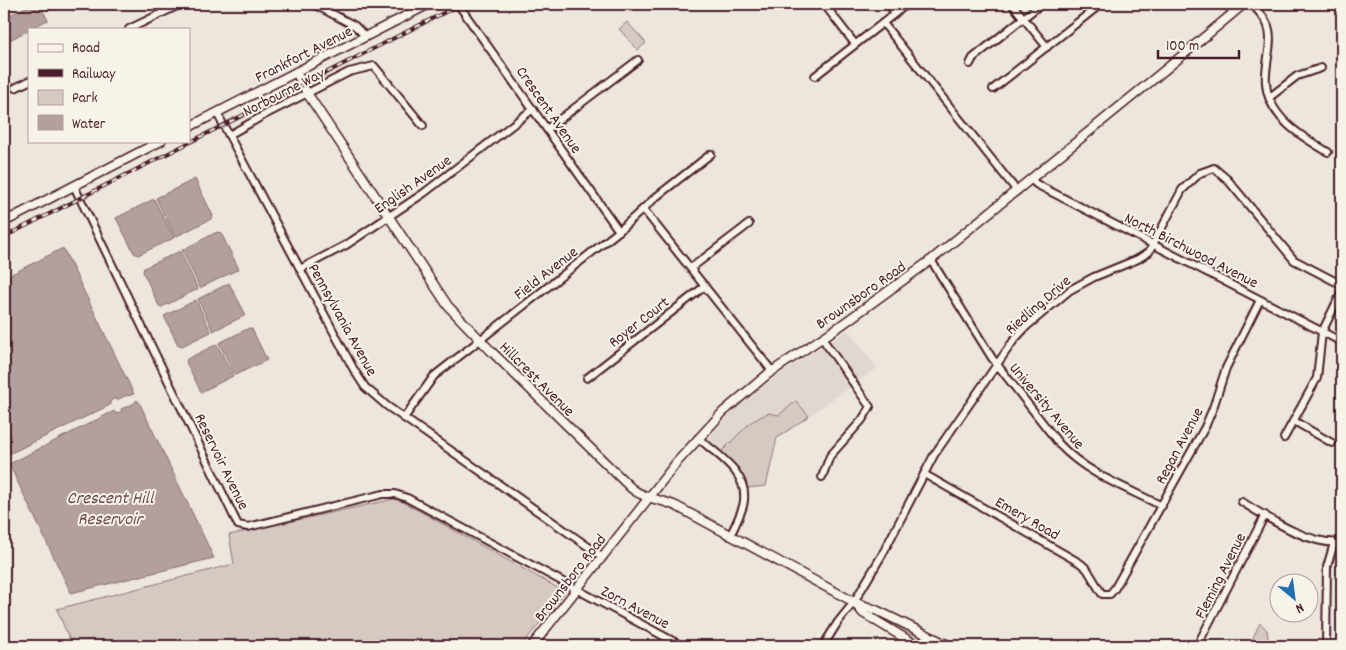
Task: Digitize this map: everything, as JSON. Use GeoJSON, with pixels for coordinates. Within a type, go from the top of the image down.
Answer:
{"type":"FeatureCollection","features":[{"type":"Feature","properties":{"kind":"main road","name":"Frankfort Avenue"},"geometry":{"type":"LineString","coordinates":[[190,126],[429,4]]}},
{"type":"Feature","properties":{"kind":"main road","name":"Brownsboro Road"},"geometry":{"type":"LineString","coordinates":[[532,646],[649,498],[698,438],[723,412],[772,371],[932,260],[1244,4]]}},
{"type":"Feature","properties":{"kind":"main road","name":"Hillcrest Avenue"},"geometry":{"type":"LineString","coordinates":[[296,72],[307,93],[448,306],[480,340],[631,488],[638,494],[662,500],[676,506],[854,602]]}},
{"type":"Feature","properties":{"kind":"main road"},"geometry":{"type":"LineString","coordinates":[[4,222],[159,142]]}},
{"type":"Feature","properties":{"kind":"main road"},"geometry":{"type":"LineString","coordinates":[[854,602],[863,613],[918,646]]}},
{"type":"Feature","properties":{"kind":"main road"},"geometry":{"type":"LineString","coordinates":[[854,602],[876,610],[950,646]]}},
{"type":"Feature","properties":{"kind":"street"},"geometry":{"type":"LineString","coordinates":[[162,12],[164,7],[169,4]]}},
{"type":"Feature","properties":{"kind":"street"},"geometry":{"type":"LineString","coordinates":[[131,28],[181,4]]}},
{"type":"Feature","properties":{"kind":"street"},"geometry":{"type":"LineString","coordinates":[[314,4],[355,26],[365,36]]}},
{"type":"Feature","properties":{"kind":"street","name":"Crescent Avenue"},"geometry":{"type":"LineString","coordinates":[[458,4],[620,231]]}},
{"type":"Feature","properties":{"kind":"street"},"geometry":{"type":"LineString","coordinates":[[824,4],[855,44]]}},
{"type":"Feature","properties":{"kind":"street"},"geometry":{"type":"LineString","coordinates":[[888,4],[895,13]]}},
{"type":"Feature","properties":{"kind":"street"},"geometry":{"type":"LineString","coordinates":[[815,76],[907,4]]}},
{"type":"Feature","properties":{"kind":"street"},"geometry":{"type":"LineString","coordinates":[[1012,4],[1047,47]]}},
{"type":"Feature","properties":{"kind":"street"},"geometry":{"type":"LineString","coordinates":[[970,64],[973,58],[1041,4]]}},
{"type":"Feature","properties":{"kind":"street"},"geometry":{"type":"LineString","coordinates":[[993,89],[1101,4]]}},
{"type":"Feature","properties":{"kind":"street"},"geometry":{"type":"LineString","coordinates":[[1224,4],[1234,12]]}},
{"type":"Feature","properties":{"kind":"street"},"geometry":{"type":"LineString","coordinates":[[1252,4],[1269,28],[1266,84],[1275,109],[1295,132],[1328,152]]}},
{"type":"Feature","properties":{"kind":"street"},"geometry":{"type":"LineString","coordinates":[[883,23],[1016,191]]}},
{"type":"Feature","properties":{"kind":"street"},"geometry":{"type":"LineString","coordinates":[[547,129],[638,60]]}},
{"type":"Feature","properties":{"kind":"street","name":"Norbourne Way"},"geometry":{"type":"LineString","coordinates":[[229,135],[349,72],[371,66],[376,66],[423,126]]}},
{"type":"Feature","properties":{"kind":"street"},"geometry":{"type":"LineString","coordinates":[[1270,98],[1297,76],[1321,68]]}},
{"type":"Feature","properties":{"kind":"street"},"geometry":{"type":"LineString","coordinates":[[15,88],[28,82]]}},
{"type":"Feature","properties":{"kind":"street","name":"English Avenue"},"geometry":{"type":"LineString","coordinates":[[300,269],[346,245],[438,184],[533,109]]}},
{"type":"Feature","properties":{"kind":"street","name":"Pennsylvania Avenue"},"geometry":{"type":"LineString","coordinates":[[217,113],[358,378],[374,396],[404,418],[603,557]]}},
{"type":"Feature","properties":{"kind":"street","name":"Field Avenue"},"geometry":{"type":"LineString","coordinates":[[404,418],[434,376],[620,231],[656,198],[711,154]]}},
{"type":"Feature","properties":{"kind":"street","name":"Riedling Drive"},"geometry":{"type":"LineString","coordinates":[[854,602],[882,555],[934,455],[1019,334],[1056,301],[1083,282],[1138,259],[1149,252],[1183,188],[1204,171],[1214,168],[1227,179],[1294,260],[1342,285]]}},
{"type":"Feature","properties":{"kind":"street","name":"North Birchwood Avenue"},"geometry":{"type":"LineString","coordinates":[[1031,179],[1036,184],[1342,342]]}},
{"type":"Feature","properties":{"kind":"street","name":"Reservoir Avenue"},"geometry":{"type":"LineString","coordinates":[[74,186],[238,525],[248,528],[383,494],[395,494],[406,498],[577,590]]}},
{"type":"Feature","properties":{"kind":"street"},"geometry":{"type":"LineString","coordinates":[[644,210],[772,371]]}},
{"type":"Feature","properties":{"kind":"street"},"geometry":{"type":"LineString","coordinates":[[691,268],[749,224]]}},
{"type":"Feature","properties":{"kind":"street","name":"University Avenue"},"geometry":{"type":"LineString","coordinates":[[932,260],[997,365],[1070,455],[1090,470],[1162,506]]}},
{"type":"Feature","properties":{"kind":"street","name":"Royer Court"},"geometry":{"type":"LineString","coordinates":[[587,378],[705,286]]}},
{"type":"Feature","properties":{"kind":"street"},"geometry":{"type":"LineString","coordinates":[[1284,438],[1317,378],[1322,332],[1342,291]]}},
{"type":"Feature","properties":{"kind":"street","name":"Regan Avenue"},"geometry":{"type":"LineString","coordinates":[[1106,595],[1110,594],[1115,588],[1205,427],[1226,368],[1260,300]]}},
{"type":"Feature","properties":{"kind":"street"},"geometry":{"type":"LineString","coordinates":[[822,338],[870,406],[862,420],[830,456],[822,477]]}},
{"type":"Feature","properties":{"kind":"street"},"geometry":{"type":"LineString","coordinates":[[986,380],[1006,377]]}},
{"type":"Feature","properties":{"kind":"street"},"geometry":{"type":"LineString","coordinates":[[1294,421],[1332,443]]}},
{"type":"Feature","properties":{"kind":"street"},"geometry":{"type":"LineString","coordinates":[[698,438],[732,467],[744,486],[743,505],[730,536]]}},
{"type":"Feature","properties":{"kind":"street","name":"Emery Road"},"geometry":{"type":"LineString","coordinates":[[924,474],[1080,563],[1088,569],[1099,591],[1106,595]]}},
{"type":"Feature","properties":{"kind":"street"},"geometry":{"type":"LineString","coordinates":[[1242,502],[1265,516],[1312,539],[1334,543],[1342,542]]}},
{"type":"Feature","properties":{"kind":"street","name":"Fleming Avenue"},"geometry":{"type":"LineString","coordinates":[[1197,646],[1265,516]]}},
{"type":"Feature","properties":{"kind":"street"},"geometry":{"type":"LineString","coordinates":[[1326,646],[1327,567],[1334,543]]}},
{"type":"Feature","properties":{"kind":"street","name":"Zorn Avenue"},"geometry":{"type":"LineString","coordinates":[[577,590],[682,646]]}},
{"type":"Feature","properties":{"kind":"street"},"geometry":{"type":"LineString","coordinates":[[823,646],[838,622],[854,602]]}},
{"type":"Feature","properties":{"kind":"shaded area"},"geometry":{"type":"Polygon","coordinates":[[[848,330],[877,368],[809,416],[796,402],[779,415],[768,413],[751,422],[719,454],[705,441],[734,410],[775,377],[848,330]]]}},
{"type":"Feature","properties":{"kind":"green space"},"geometry":{"type":"Polygon","coordinates":[[[627,22],[646,43],[638,50],[619,29],[627,22]]]}},
{"type":"Feature","properties":{"kind":"green space"},"geometry":{"type":"Polygon","coordinates":[[[796,401],[809,416],[777,438],[766,486],[748,488],[739,468],[719,454],[751,422],[768,413],[779,415],[796,401]]]}},
{"type":"Feature","properties":{"kind":"green space"},"geometry":{"type":"Polygon","coordinates":[[[394,499],[403,502],[565,592],[521,646],[72,646],[57,609],[234,564],[229,535],[394,499]]]}},
{"type":"Feature","properties":{"kind":"green space"},"geometry":{"type":"Polygon","coordinates":[[[864,608],[932,641],[930,646],[924,646],[865,612],[864,608]]]}},
{"type":"Feature","properties":{"kind":"green space"},"geometry":{"type":"Polygon","coordinates":[[[1260,623],[1267,630],[1268,638],[1262,646],[1249,646],[1260,623]]]}},
{"type":"Feature","properties":{"kind":"water"},"geometry":{"type":"Polygon","coordinates":[[[32,4],[39,4],[48,20],[28,28],[28,31],[4,43],[4,18],[32,4]]]}},
{"type":"Feature","properties":{"kind":"water"},"geometry":{"type":"Polygon","coordinates":[[[195,179],[213,216],[211,219],[175,237],[156,198],[195,179]]]}},
{"type":"Feature","properties":{"kind":"water"},"geometry":{"type":"Polygon","coordinates":[[[154,199],[174,238],[138,255],[134,253],[116,218],[154,199]]]}},
{"type":"Feature","properties":{"kind":"water"},"geometry":{"type":"Polygon","coordinates":[[[217,232],[221,233],[239,269],[200,288],[182,250],[217,232]]]}},
{"type":"Feature","properties":{"kind":"water"},"geometry":{"type":"Polygon","coordinates":[[[63,248],[134,394],[117,400],[116,398],[110,401],[110,405],[5,456],[4,278],[63,248]]]}},
{"type":"Feature","properties":{"kind":"water"},"geometry":{"type":"Polygon","coordinates":[[[180,251],[198,289],[160,308],[143,272],[144,268],[180,251]]]}},
{"type":"Feature","properties":{"kind":"water"},"geometry":{"type":"Polygon","coordinates":[[[229,283],[245,313],[244,316],[213,331],[198,299],[229,283]]]}},
{"type":"Feature","properties":{"kind":"water"},"geometry":{"type":"Polygon","coordinates":[[[196,300],[211,332],[182,346],[178,345],[164,316],[196,300]]]}},
{"type":"Feature","properties":{"kind":"water"},"geometry":{"type":"Polygon","coordinates":[[[249,328],[252,329],[267,360],[235,375],[219,343],[249,328]]]}},
{"type":"Feature","properties":{"kind":"water"},"geometry":{"type":"Polygon","coordinates":[[[217,344],[233,376],[201,392],[186,362],[187,359],[217,344]]]}},
{"type":"Feature","properties":{"kind":"water","name":"Crescent Hill Reservoir"},"geometry":{"type":"Polygon","coordinates":[[[137,400],[214,558],[71,593],[9,464],[114,411],[116,414],[122,411],[121,409],[133,404],[137,400]]]}},
{"type":"Feature","properties":{"kind":"railway"},"geometry":{"type":"LineString","coordinates":[[4,237],[461,4]]}}]}
